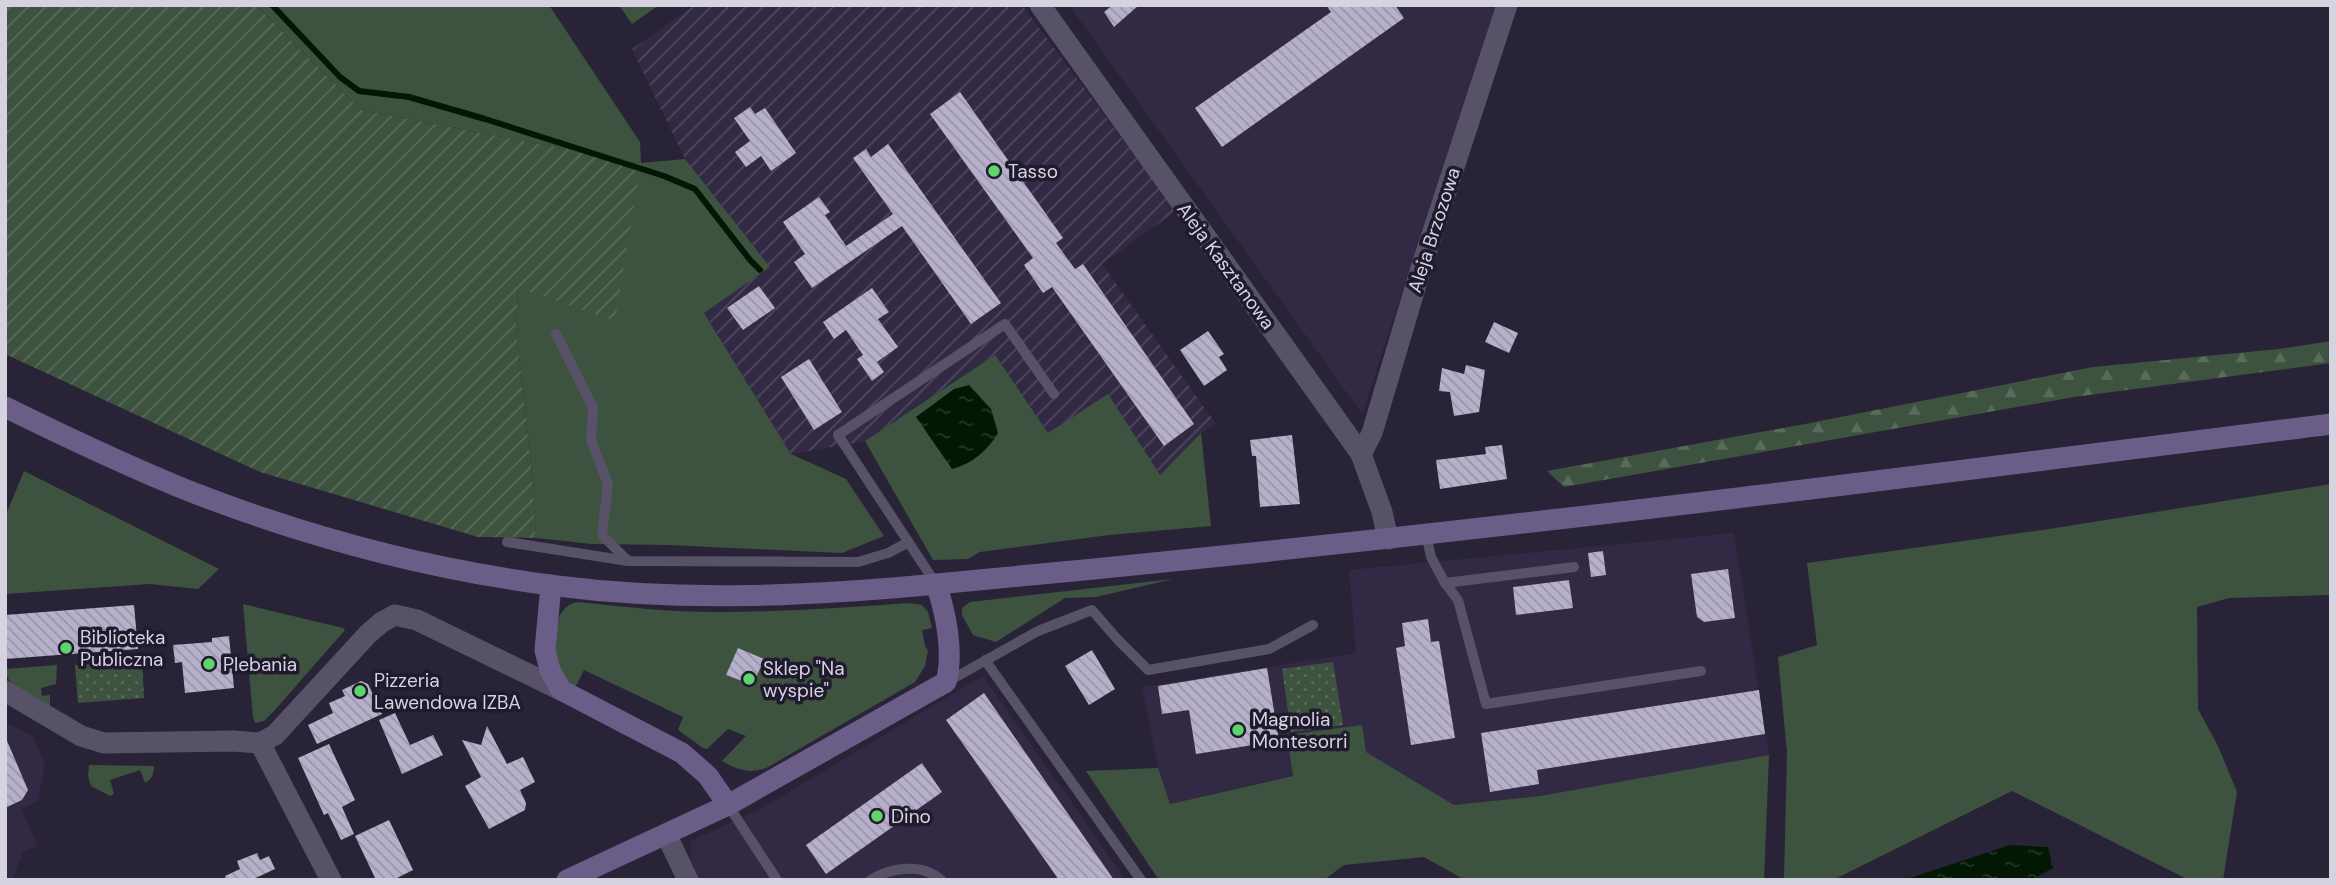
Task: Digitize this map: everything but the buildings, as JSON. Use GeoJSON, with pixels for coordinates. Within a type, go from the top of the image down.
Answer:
{"type":"FeatureCollection","features":[{"type":"Feature","properties":{"kind":"street","name":"Aleja Kasztanowa"},"geometry":{"type":"LineString","coordinates":[[1040,5],[1361,454],[1382,512],[1388,539]]}},
{"type":"Feature","properties":{"kind":"street","name":"Aleja Brzozowa"},"geometry":{"type":"LineString","coordinates":[[1361,454],[1372,433],[1421,268],[1507,5]]}},
{"type":"Feature","properties":{"kind":"street"},"geometry":{"type":"LineString","coordinates":[[5,407],[100,453],[185,489],[292,527],[432,565],[551,585],[645,595],[743,597],[837,593],[1388,539],[2331,424]]}},
{"type":"Feature","properties":{"kind":"street"},"geometry":{"type":"LineString","coordinates":[[567,880],[728,805],[946,682],[950,670],[936,584]]}},
{"type":"Feature","properties":{"kind":"street"},"geometry":{"type":"LineString","coordinates":[[551,585],[545,636],[547,662],[561,690]]}},
{"type":"Feature","properties":{"kind":"street"},"geometry":{"type":"LineString","coordinates":[[5,691],[81,736],[104,743],[232,740],[260,743],[275,735],[368,634],[395,615],[417,620],[682,753],[709,776],[728,805]]}},
{"type":"Feature","properties":{"kind":"street"},"geometry":{"type":"LineString","coordinates":[[260,743],[331,880]]}},
{"type":"Feature","properties":{"kind":"street"},"geometry":{"type":"LineString","coordinates":[[666,834],[688,880]]}},
{"type":"Feature","properties":{"kind":"lane"},"geometry":{"type":"LineString","coordinates":[[936,584],[838,435],[1005,324],[1054,394]]}},
{"type":"Feature","properties":{"kind":"lane"},"geometry":{"type":"LineString","coordinates":[[556,334],[593,408],[591,440],[608,484],[603,534],[628,561]]}},
{"type":"Feature","properties":{"kind":"lane"},"geometry":{"type":"LineString","coordinates":[[1426,534],[1431,557],[1458,600],[1486,704],[1701,671]]}},
{"type":"Feature","properties":{"kind":"lane"},"geometry":{"type":"LineString","coordinates":[[507,542],[628,561],[858,562],[888,553],[907,543]]}},
{"type":"Feature","properties":{"kind":"lane"},"geometry":{"type":"LineString","coordinates":[[1445,583],[1574,567]]}},
{"type":"Feature","properties":{"kind":"lane"},"geometry":{"type":"LineString","coordinates":[[946,682],[1038,631],[1092,610],[1148,670],[1269,649],[1313,625]]}},
{"type":"Feature","properties":{"kind":"lane"},"geometry":{"type":"LineString","coordinates":[[985,660],[1141,880]]}},
{"type":"Feature","properties":{"kind":"lane"},"geometry":{"type":"LineString","coordinates":[[728,805],[777,880]]}},
{"type":"Feature","properties":{"kind":"lane"},"geometry":{"type":"LineString","coordinates":[[871,880],[891,871],[908,868],[924,870],[941,880]]}},
{"type":"Feature","properties":{"kind":"shaded area"},"geometry":{"type":"Polygon","coordinates":[[[695,5],[1022,5],[1176,211],[1102,264],[1216,424],[1201,433],[1160,475],[1048,433],[995,355],[865,441],[791,454],[704,312],[770,267],[685,159],[632,49],[695,5]]]}},
{"type":"Feature","properties":{"kind":"shaded area"},"geometry":{"type":"Polygon","coordinates":[[[1069,5],[1496,5],[1362,414],[1069,5]]]}},
{"type":"Feature","properties":{"kind":"shaded area"},"geometry":{"type":"Polygon","coordinates":[[[1734,533],[1769,755],[1540,796],[1454,805],[1365,752],[1362,725],[1294,775],[1169,804],[1158,768],[1142,687],[1356,653],[1349,570],[1734,533]]]}},
{"type":"Feature","properties":{"kind":"shaded area"},"geometry":{"type":"Polygon","coordinates":[[[983,676],[1126,880],[699,880],[691,860],[691,841],[762,808],[983,676]]]}},
{"type":"Feature","properties":{"kind":"shaded area"},"geometry":{"type":"Polygon","coordinates":[[[5,722],[33,736],[45,764],[38,800],[22,809],[37,846],[23,852],[12,880],[5,880],[5,722]]]}},
{"type":"Feature","properties":{"kind":"green space"},"geometry":{"type":"Polygon","coordinates":[[[5,5],[256,5],[361,110],[641,163],[615,321],[518,288],[516,327],[536,538],[478,537],[260,472],[5,354],[5,5]]]}},
{"type":"Feature","properties":{"kind":"green space"},"geometry":{"type":"Polygon","coordinates":[[[256,5],[549,5],[640,142],[641,163],[361,110],[256,5]]]}},
{"type":"Feature","properties":{"kind":"green space"},"geometry":{"type":"Polygon","coordinates":[[[619,5],[659,5],[632,24],[619,5]]]}},
{"type":"Feature","properties":{"kind":"green space"},"geometry":{"type":"Polygon","coordinates":[[[685,159],[770,267],[704,313],[791,454],[846,479],[884,536],[842,553],[592,544],[536,538],[516,327],[518,288],[641,163],[685,159]]]}},
{"type":"Feature","properties":{"kind":"green space"},"geometry":{"type":"Polygon","coordinates":[[[2331,341],[2331,363],[2074,397],[1564,487],[1547,471],[1805,424],[2093,367],[2279,349],[2331,341]]]}},
{"type":"Feature","properties":{"kind":"green space"},"geometry":{"type":"Polygon","coordinates":[[[995,355],[1048,433],[1108,394],[1160,475],[1201,433],[1211,526],[1109,535],[980,552],[968,559],[933,560],[865,441],[995,355]]]}},
{"type":"Feature","properties":{"kind":"green space"},"geometry":{"type":"Polygon","coordinates":[[[24,471],[219,569],[198,589],[150,584],[5,594],[5,517],[24,471]]]}},
{"type":"Feature","properties":{"kind":"green space"},"geometry":{"type":"Polygon","coordinates":[[[2331,484],[2331,595],[2229,598],[2197,607],[2198,709],[2218,746],[2237,792],[2223,880],[2189,880],[2012,791],[1833,880],[1784,880],[1787,753],[1778,657],[1817,645],[1807,563],[2049,529],[2331,484]]]}},
{"type":"Feature","properties":{"kind":"green space"},"geometry":{"type":"Polygon","coordinates":[[[1173,579],[1096,597],[1065,598],[996,642],[973,635],[962,615],[962,608],[970,602],[1173,579]]]}},
{"type":"Feature","properties":{"kind":"green space"},"geometry":{"type":"Polygon","coordinates":[[[578,602],[716,612],[908,603],[922,605],[928,612],[932,628],[922,630],[928,650],[925,666],[915,682],[768,767],[750,771],[722,761],[746,736],[728,729],[707,749],[703,748],[678,730],[683,717],[584,670],[575,688],[565,681],[558,669],[555,634],[562,612],[569,605],[578,602]]]}},
{"type":"Feature","properties":{"kind":"green space"},"geometry":{"type":"Polygon","coordinates":[[[243,604],[345,630],[274,711],[264,721],[255,723],[253,717],[243,604]]]}},
{"type":"Feature","properties":{"kind":"green space"},"geometry":{"type":"Polygon","coordinates":[[[142,660],[144,698],[78,703],[75,665],[142,660]]]}},
{"type":"Feature","properties":{"kind":"green space"},"geometry":{"type":"Polygon","coordinates":[[[1333,662],[1343,725],[1291,732],[1282,669],[1333,662]]]}},
{"type":"Feature","properties":{"kind":"green space"},"geometry":{"type":"Polygon","coordinates":[[[57,665],[56,684],[41,688],[42,696],[50,695],[50,708],[16,687],[5,669],[57,665]]]}},
{"type":"Feature","properties":{"kind":"green space"},"geometry":{"type":"Polygon","coordinates":[[[1362,725],[1366,752],[1454,805],[1540,796],[1769,755],[1764,880],[1465,880],[1424,857],[1344,865],[1324,880],[1159,880],[1086,771],[1158,768],[1170,804],[1293,776],[1287,735],[1362,725]]]}},
{"type":"Feature","properties":{"kind":"green space"},"geometry":{"type":"Polygon","coordinates":[[[89,765],[154,766],[154,769],[151,778],[145,783],[140,770],[110,780],[114,794],[110,796],[91,786],[89,765]]]}},
{"type":"Feature","properties":{"kind":"water"},"geometry":{"type":"Polygon","coordinates":[[[969,385],[991,409],[998,433],[979,456],[952,469],[916,417],[954,389],[969,385]]]}},
{"type":"Feature","properties":{"kind":"water"},"geometry":{"type":"Polygon","coordinates":[[[2010,845],[2048,847],[2053,868],[2031,880],[1904,880],[2010,845]]]}},
{"type":"Feature","properties":{"kind":"waterway"},"geometry":{"type":"LineString","coordinates":[[272,5],[340,77],[359,91],[409,97],[485,119],[664,176],[695,189],[760,270]]}},
{"type":"Feature","properties":{"kind":"place","name":"Tasso"},"geometry":{"type":"Point","coordinates":[994,171]}},
{"type":"Feature","properties":{"kind":"place","name":"Biblioteka Publiczna"},"geometry":{"type":"Point","coordinates":[66,648]}},
{"type":"Feature","properties":{"kind":"place","name":"Plebania"},"geometry":{"type":"Point","coordinates":[209,664]}},
{"type":"Feature","properties":{"kind":"place","name":"Sklep \"Na wyspie\""},"geometry":{"type":"Point","coordinates":[749,679]}},
{"type":"Feature","properties":{"kind":"place","name":"Pizzeria Lawendowa IZBA"},"geometry":{"type":"Point","coordinates":[360,691]}},
{"type":"Feature","properties":{"kind":"place","name":"Magnolia Montesorri"},"geometry":{"type":"Point","coordinates":[1238,730]}},
{"type":"Feature","properties":{"kind":"place","name":"Dino"},"geometry":{"type":"Point","coordinates":[877,816]}}]}
